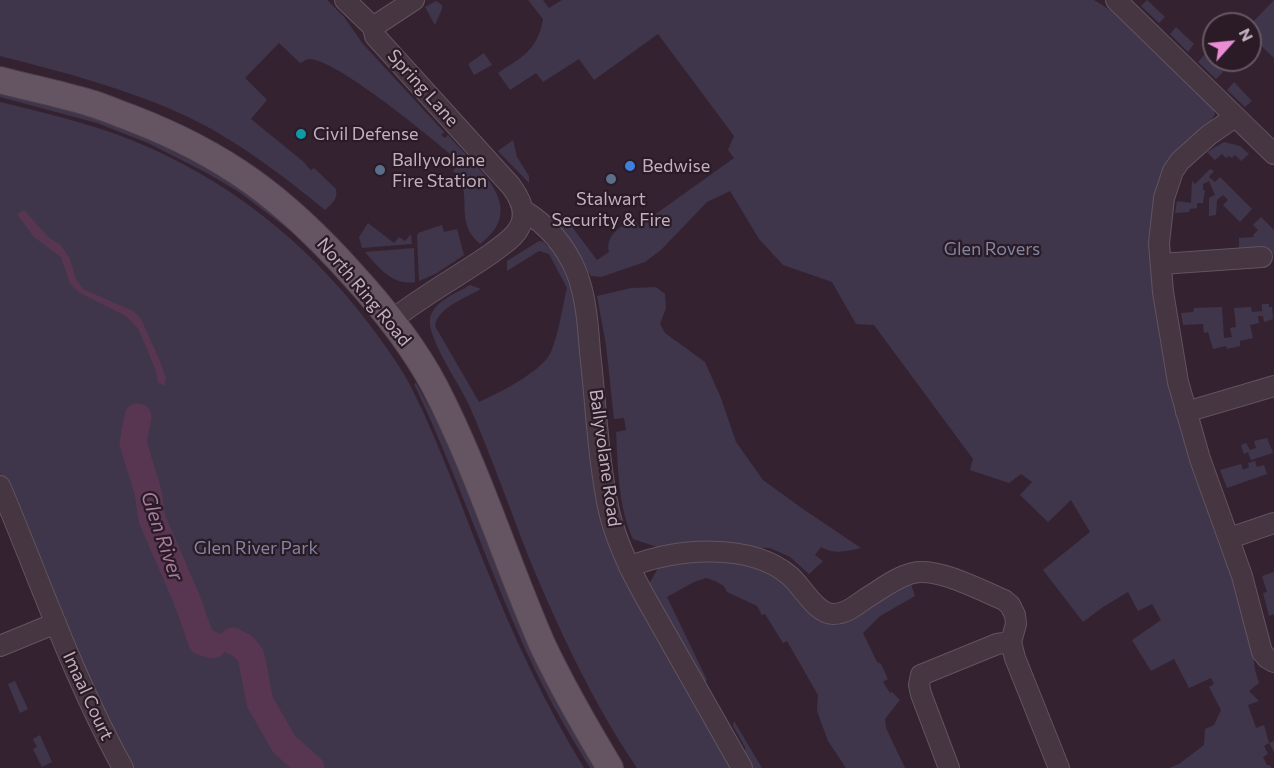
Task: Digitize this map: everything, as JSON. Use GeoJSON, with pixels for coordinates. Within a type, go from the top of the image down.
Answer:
{"type":"FeatureCollection","features":[{"type":"Feature","properties":{"kind":"main road","name":"North Ring Road"},"geometry":{"type":"LineString","coordinates":[[0,80],[92,104],[135,120],[194,147],[238,171],[294,214],[326,244],[392,320],[420,360],[436,389],[465,452],[543,645],[565,691],[610,768]]}},
{"type":"Feature","properties":{"kind":"street","name":"Spring Lane"},"geometry":{"type":"LineString","coordinates":[[345,0],[374,27],[375,36],[511,186],[519,196],[523,210]]}},
{"type":"Feature","properties":{"kind":"street"},"geometry":{"type":"LineString","coordinates":[[374,27],[414,0]]}},
{"type":"Feature","properties":{"kind":"street"},"geometry":{"type":"LineString","coordinates":[[1116,0],[1274,154]]}},
{"type":"Feature","properties":{"kind":"street"},"geometry":{"type":"LineString","coordinates":[[1234,117],[1209,135],[1180,161],[1173,171],[1168,181],[1159,243],[1178,382],[1200,459],[1230,538],[1262,652],[1274,662]]}},
{"type":"Feature","properties":{"kind":"street"},"geometry":{"type":"LineString","coordinates":[[392,320],[511,237],[519,229],[523,210]]}},
{"type":"Feature","properties":{"kind":"street","name":"Ballyvolane Road"},"geometry":{"type":"LineString","coordinates":[[523,210],[537,218],[551,231],[567,253],[580,285],[587,322],[598,436],[609,510],[616,537],[629,567],[742,768]]}},
{"type":"Feature","properties":{"kind":"street"},"geometry":{"type":"LineString","coordinates":[[1161,264],[1262,257]]}},
{"type":"Feature","properties":{"kind":"street"},"geometry":{"type":"LineString","coordinates":[[1186,411],[1274,386]]}},
{"type":"Feature","properties":{"kind":"street","name":"Imaal Court"},"geometry":{"type":"LineString","coordinates":[[0,486],[95,715],[123,768]]}},
{"type":"Feature","properties":{"kind":"street"},"geometry":{"type":"LineString","coordinates":[[1230,538],[1274,522]]}},
{"type":"Feature","properties":{"kind":"street"},"geometry":{"type":"LineString","coordinates":[[629,567],[664,555],[705,553],[751,556],[769,561],[791,576],[821,609],[829,614],[846,612],[902,577],[915,573],[929,572],[1004,600],[1010,605],[1016,624],[1011,642],[1015,658],[1059,768]]}},
{"type":"Feature","properties":{"kind":"street"},"geometry":{"type":"LineString","coordinates":[[0,646],[56,623]]}},
{"type":"Feature","properties":{"kind":"street"},"geometry":{"type":"LineString","coordinates":[[949,768],[921,694],[919,685],[921,675],[997,644],[1011,642]]}},
{"type":"Feature","properties":{"kind":"green space"},"geometry":{"type":"Polygon","coordinates":[[[0,0],[327,0],[344,17],[363,44],[444,132],[441,135],[445,138],[448,135],[493,187],[499,201],[500,215],[494,230],[480,244],[466,224],[462,185],[453,171],[460,162],[362,85],[321,62],[308,59],[300,63],[279,43],[245,78],[267,100],[251,119],[311,170],[314,168],[336,189],[335,198],[325,210],[257,158],[203,124],[162,105],[116,89],[0,56],[0,0]]]}},
{"type":"Feature","properties":{"kind":"green space","name":"Glen Rovers"},"geometry":{"type":"Polygon","coordinates":[[[528,0],[543,0],[549,8],[562,0],[1094,0],[1115,13],[1213,107],[1215,114],[1210,122],[1171,161],[1152,245],[1250,629],[1255,670],[1259,683],[1249,691],[1259,701],[1248,705],[1256,728],[1264,725],[1269,743],[1264,746],[1268,754],[1263,757],[1267,765],[1272,768],[1169,768],[1179,764],[1204,745],[1205,729],[1214,725],[1221,710],[1209,687],[1214,684],[1211,678],[1189,688],[1174,659],[1151,671],[1132,640],[1161,620],[1152,604],[1138,611],[1128,592],[1083,622],[1043,570],[1090,532],[1071,500],[1048,522],[1020,495],[1032,482],[1021,474],[1009,483],[970,470],[973,459],[874,325],[856,324],[832,282],[783,265],[759,239],[730,191],[707,202],[661,250],[645,262],[601,277],[591,276],[552,214],[556,212],[563,215],[597,260],[609,252],[609,241],[615,232],[633,218],[639,226],[734,158],[728,150],[734,136],[658,34],[594,80],[579,59],[543,82],[536,73],[510,90],[498,73],[528,52],[541,30],[543,19],[528,0]]]}},
{"type":"Feature","properties":{"kind":"green space"},"geometry":{"type":"Polygon","coordinates":[[[1147,0],[1165,17],[1159,23],[1141,6],[1147,0]]]}},
{"type":"Feature","properties":{"kind":"green space"},"geometry":{"type":"Polygon","coordinates":[[[1274,0],[1274,58],[1262,47],[1262,12],[1274,0]]]}},
{"type":"Feature","properties":{"kind":"green space"},"geometry":{"type":"Polygon","coordinates":[[[436,1],[442,5],[442,9],[435,25],[425,7],[436,1]]]}},
{"type":"Feature","properties":{"kind":"green space"},"geometry":{"type":"Polygon","coordinates":[[[1176,27],[1194,44],[1188,52],[1170,34],[1176,27]]]}},
{"type":"Feature","properties":{"kind":"green space"},"geometry":{"type":"Polygon","coordinates":[[[484,53],[492,65],[474,75],[468,64],[484,53]]]}},
{"type":"Feature","properties":{"kind":"green space"},"geometry":{"type":"Polygon","coordinates":[[[1209,72],[1223,72],[1216,79],[1209,72]]]}},
{"type":"Feature","properties":{"kind":"green space"},"geometry":{"type":"Polygon","coordinates":[[[1234,82],[1252,101],[1245,107],[1227,90],[1234,82]]]}},
{"type":"Feature","properties":{"kind":"green space"},"geometry":{"type":"Polygon","coordinates":[[[0,88],[101,115],[212,165],[282,219],[295,234],[239,192],[148,143],[97,123],[0,97],[0,88]]]}},
{"type":"Feature","properties":{"kind":"green space","name":"Glen River Park"},"geometry":{"type":"Polygon","coordinates":[[[0,102],[112,133],[148,147],[215,182],[276,226],[304,251],[355,306],[400,367],[422,409],[519,646],[556,720],[584,768],[132,768],[108,728],[46,584],[48,575],[39,555],[32,552],[0,473],[0,102]]]}},
{"type":"Feature","properties":{"kind":"green space"},"geometry":{"type":"Polygon","coordinates":[[[513,140],[517,157],[529,176],[529,183],[498,151],[513,140]]]}},
{"type":"Feature","properties":{"kind":"green space"},"geometry":{"type":"Polygon","coordinates":[[[1224,142],[1240,146],[1249,154],[1241,161],[1235,155],[1232,158],[1229,156],[1226,158],[1222,154],[1215,160],[1207,152],[1224,142]]]}},
{"type":"Feature","properties":{"kind":"green space"},"geometry":{"type":"Polygon","coordinates":[[[1210,169],[1214,171],[1209,177],[1215,182],[1220,177],[1252,209],[1240,222],[1223,205],[1228,200],[1223,195],[1217,200],[1216,215],[1209,216],[1209,198],[1215,195],[1209,181],[1203,184],[1203,190],[1205,190],[1203,203],[1197,203],[1197,208],[1190,209],[1189,212],[1175,213],[1177,201],[1191,203],[1192,181],[1195,184],[1210,169]]]}},
{"type":"Feature","properties":{"kind":"green space"},"geometry":{"type":"Polygon","coordinates":[[[1261,217],[1274,230],[1274,255],[1266,247],[1239,248],[1239,238],[1254,237],[1253,235],[1258,230],[1253,225],[1261,217]]]}},
{"type":"Feature","properties":{"kind":"green space"},"geometry":{"type":"Polygon","coordinates":[[[368,223],[394,243],[399,237],[405,241],[411,234],[412,244],[362,248],[359,237],[368,223]]]}},
{"type":"Feature","properties":{"kind":"green space"},"geometry":{"type":"Polygon","coordinates":[[[442,225],[444,232],[457,229],[464,255],[437,273],[419,281],[418,233],[442,225]]]}},
{"type":"Feature","properties":{"kind":"green space"},"geometry":{"type":"Polygon","coordinates":[[[539,241],[544,242],[548,247],[552,244],[565,265],[578,310],[596,477],[733,768],[637,768],[591,692],[552,612],[469,405],[434,338],[430,319],[435,308],[470,285],[481,289],[447,308],[435,326],[479,402],[519,381],[539,367],[551,352],[554,344],[567,288],[549,254],[539,251],[507,271],[507,261],[539,241]]]}},
{"type":"Feature","properties":{"kind":"green space"},"geometry":{"type":"Polygon","coordinates":[[[414,248],[415,282],[393,278],[365,252],[414,248]]]}},
{"type":"Feature","properties":{"kind":"green space"},"geometry":{"type":"Polygon","coordinates":[[[656,287],[665,294],[666,308],[660,324],[665,333],[705,362],[721,398],[736,442],[763,480],[861,548],[836,552],[821,547],[815,555],[823,561],[809,574],[790,557],[770,548],[681,546],[663,549],[633,539],[624,514],[617,459],[616,432],[626,430],[624,418],[614,419],[606,345],[597,296],[631,288],[656,287]]]}},
{"type":"Feature","properties":{"kind":"green space"},"geometry":{"type":"Polygon","coordinates":[[[1262,304],[1269,304],[1269,307],[1272,307],[1273,319],[1264,322],[1263,316],[1258,316],[1259,323],[1250,325],[1253,338],[1240,341],[1240,346],[1213,349],[1208,332],[1204,333],[1203,324],[1183,325],[1181,313],[1193,312],[1194,308],[1222,307],[1224,338],[1232,337],[1230,328],[1236,327],[1234,308],[1251,307],[1252,312],[1262,311],[1262,304]]]}},
{"type":"Feature","properties":{"kind":"green space"},"geometry":{"type":"Polygon","coordinates":[[[416,383],[441,429],[599,768],[590,768],[536,672],[504,601],[446,455],[414,384],[416,383]]]}},
{"type":"Feature","properties":{"kind":"green space"},"geometry":{"type":"Polygon","coordinates":[[[1267,438],[1273,453],[1251,460],[1248,452],[1244,454],[1241,445],[1246,443],[1250,450],[1256,448],[1254,441],[1267,438]]]}},
{"type":"Feature","properties":{"kind":"green space"},"geometry":{"type":"Polygon","coordinates":[[[1255,461],[1257,467],[1264,465],[1267,474],[1227,488],[1220,470],[1241,464],[1243,470],[1249,467],[1248,463],[1255,461]]]}},
{"type":"Feature","properties":{"kind":"green space"},"geometry":{"type":"Polygon","coordinates":[[[709,560],[752,562],[773,572],[822,621],[833,625],[844,622],[910,581],[915,596],[880,616],[863,633],[888,679],[883,682],[890,693],[892,692],[900,700],[885,719],[886,728],[905,768],[846,768],[828,741],[817,711],[818,695],[787,641],[783,643],[765,614],[762,615],[757,606],[727,592],[724,586],[706,578],[667,597],[707,680],[702,683],[648,586],[658,568],[665,563],[709,560]]]}},
{"type":"Feature","properties":{"kind":"green space"},"geometry":{"type":"Polygon","coordinates":[[[1274,572],[1274,614],[1269,616],[1263,593],[1267,592],[1262,576],[1274,572]]]}},
{"type":"Feature","properties":{"kind":"green space"},"geometry":{"type":"Polygon","coordinates":[[[15,681],[28,709],[20,713],[8,684],[15,681]]]}},
{"type":"Feature","properties":{"kind":"green space"},"geometry":{"type":"Polygon","coordinates":[[[734,721],[762,768],[753,768],[745,747],[733,726],[734,721]]]}},
{"type":"Feature","properties":{"kind":"green space"},"geometry":{"type":"Polygon","coordinates":[[[40,735],[52,762],[42,767],[33,749],[37,747],[33,739],[40,735]]]}},
{"type":"Feature","properties":{"kind":"green space"},"geometry":{"type":"Polygon","coordinates":[[[1274,741],[1274,752],[1269,743],[1274,741]]]}},
{"type":"Feature","properties":{"kind":"shaded area"},"geometry":{"type":"Polygon","coordinates":[[[24,210],[48,237],[60,244],[70,259],[76,279],[83,289],[133,311],[141,319],[166,378],[164,386],[158,382],[155,368],[138,328],[126,316],[80,293],[70,283],[61,257],[34,237],[17,214],[24,210]]]}},
{"type":"Feature","properties":{"kind":"waterway","name":"Glen River"},"geometry":{"type":"LineString","coordinates":[[138,417],[133,443],[148,492],[152,519],[187,600],[202,642],[213,645]]}},
{"type":"Feature","properties":{"kind":"waterway","name":"Glen River"},"geometry":{"type":"LineString","coordinates":[[233,641],[244,647],[251,656],[260,702],[284,744],[311,768]]}},
{"type":"Feature","properties":{"kind":"place","name":"Civil Defense"},"geometry":{"type":"Point","coordinates":[301,134]}},
{"type":"Feature","properties":{"kind":"place","name":"Bedwise"},"geometry":{"type":"Point","coordinates":[630,166]}},
{"type":"Feature","properties":{"kind":"place","name":"Ballyvolane Fire Station"},"geometry":{"type":"Point","coordinates":[380,170]}},
{"type":"Feature","properties":{"kind":"place","name":"Stalwart Security & Fire"},"geometry":{"type":"Point","coordinates":[611,179]}}]}
